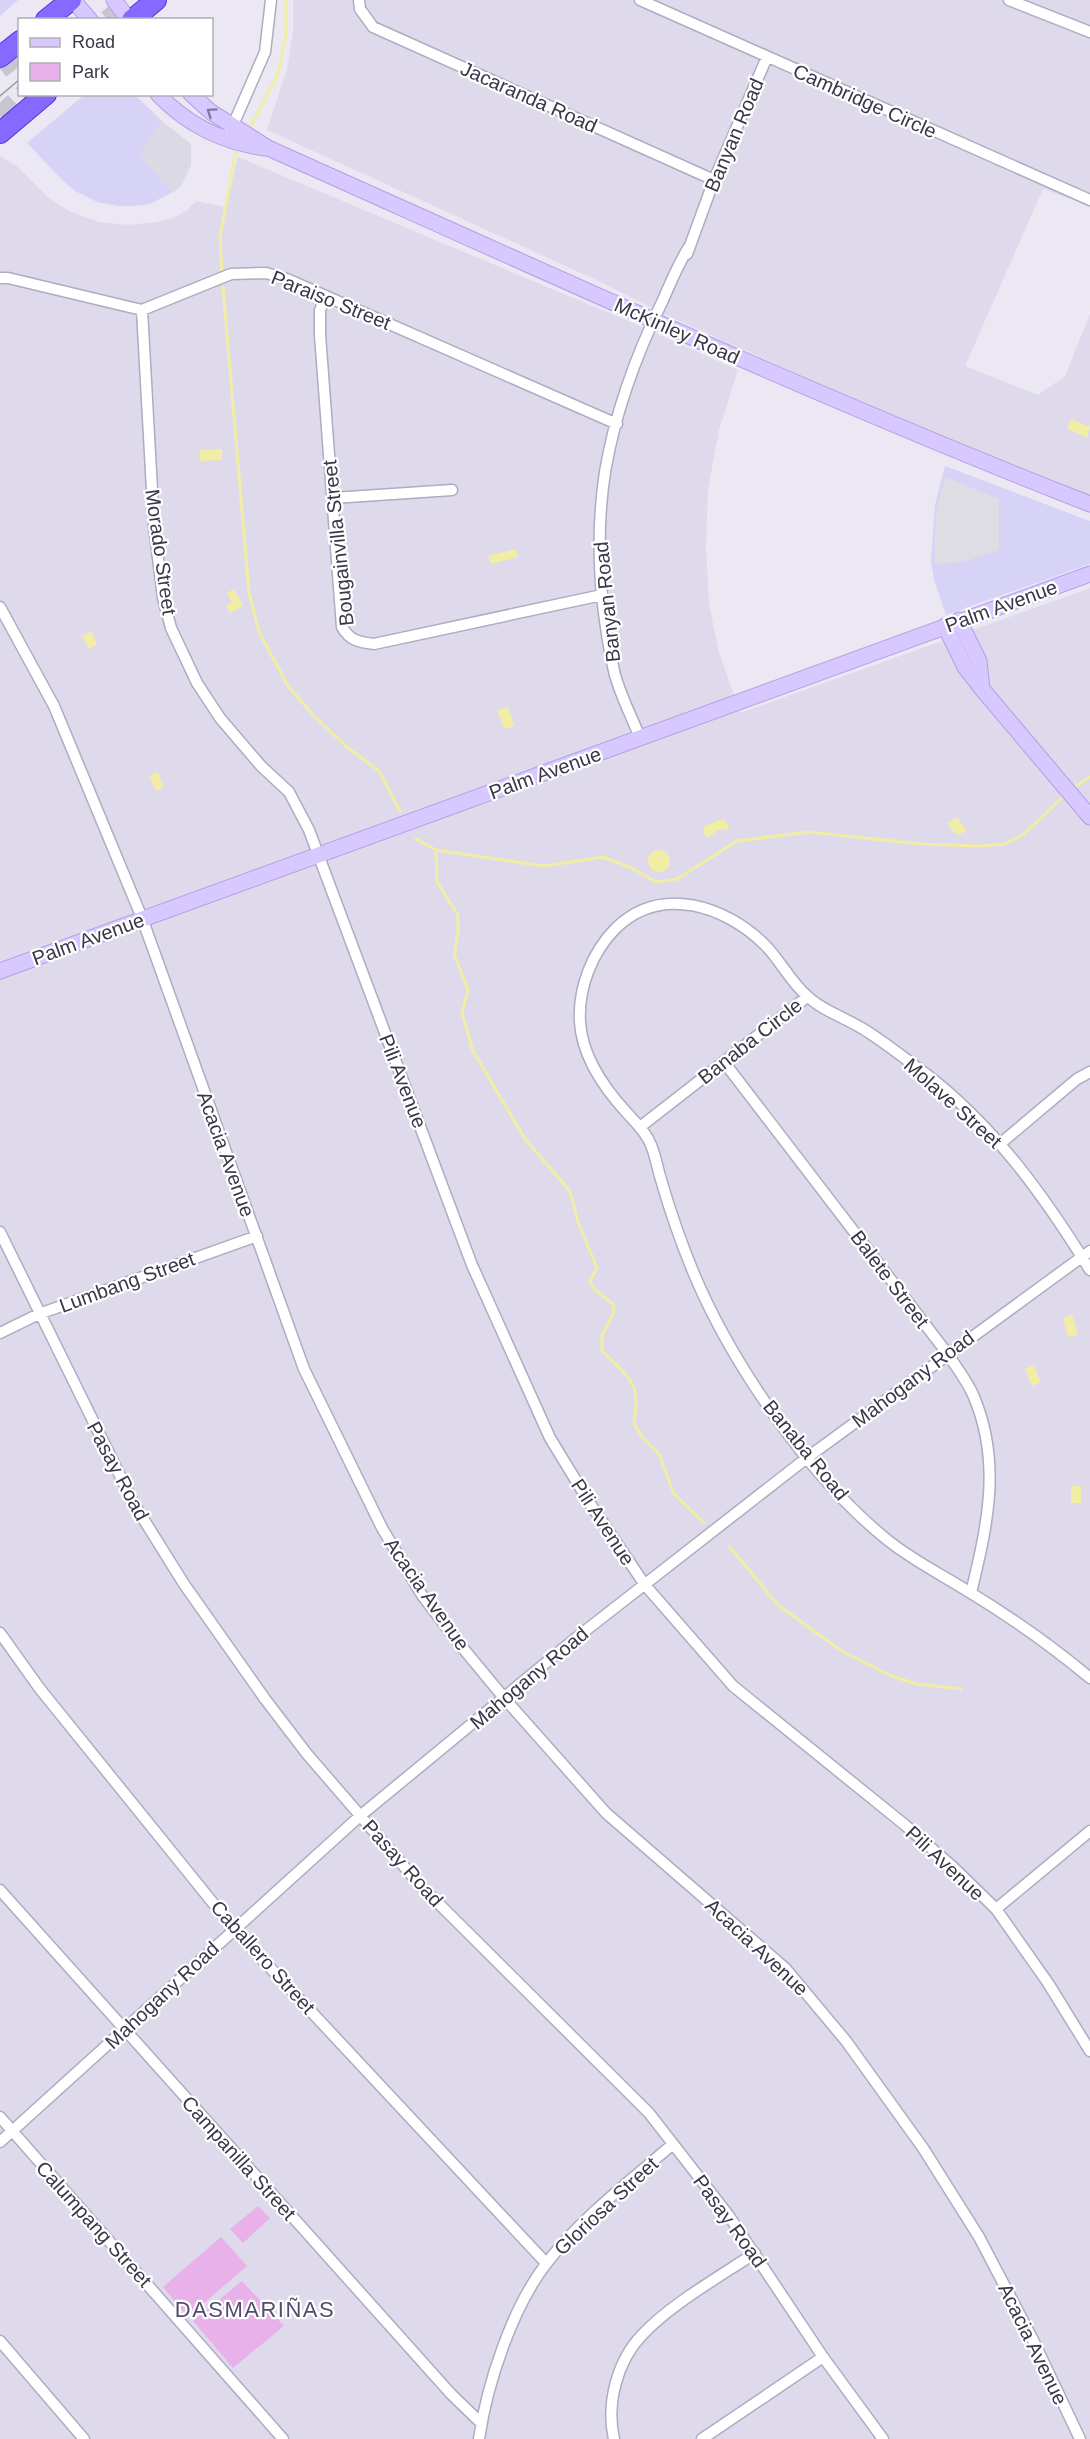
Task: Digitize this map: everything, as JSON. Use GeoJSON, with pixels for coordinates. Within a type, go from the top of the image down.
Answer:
{"type":"FeatureCollection","features":[{"type":"Feature","properties":{"kind":"highway"},"geometry":{"type":"LineString","coordinates":[[49,18],[72,0]]}},
{"type":"Feature","properties":{"kind":"highway"},"geometry":{"type":"LineString","coordinates":[[133,18],[156,0]]}},
{"type":"Feature","properties":{"kind":"highway"},"geometry":{"type":"LineString","coordinates":[[0,57],[18,43]]}},
{"type":"Feature","properties":{"kind":"highway"},"geometry":{"type":"LineString","coordinates":[[0,133],[44,96]]}},
{"type":"Feature","properties":{"kind":"street"},"geometry":{"type":"LineString","coordinates":[[72,0],[88,18]]}},
{"type":"Feature","properties":{"kind":"street"},"geometry":{"type":"LineString","coordinates":[[114,0],[128,18]]}},
{"type":"Feature","properties":{"kind":"street"},"geometry":{"type":"LineString","coordinates":[[226,141],[265,52],[271,0]]}},
{"type":"Feature","properties":{"kind":"street","name":"Jacaranda Road"},"geometry":{"type":"LineString","coordinates":[[359,0],[360,9],[373,27],[714,180]]}},
{"type":"Feature","properties":{"kind":"street","name":"Cambridge Circle"},"geometry":{"type":"LineString","coordinates":[[640,0],[1090,200]]}},
{"type":"Feature","properties":{"kind":"street"},"geometry":{"type":"LineString","coordinates":[[1009,0],[1090,32]]}},
{"type":"Feature","properties":{"kind":"street","name":"Banyan Road"},"geometry":{"type":"LineString","coordinates":[[640,738],[614,673],[602,595],[600,537],[605,472],[617,423],[642,343],[666,292],[672,286],[686,260],[714,180],[767,57]]}},
{"type":"Feature","properties":{"kind":"street","name":"McKinley Road"},"geometry":{"type":"LineString","coordinates":[[160,96],[184,117],[226,141],[268,148]]}},
{"type":"Feature","properties":{"kind":"street","name":"McKinley Road"},"geometry":{"type":"LineString","coordinates":[[193,96],[211,112],[268,148],[653,321],[946,447],[1090,504]]}},
{"type":"Feature","properties":{"kind":"street","name":"Paraiso Street"},"geometry":{"type":"LineString","coordinates":[[142,310],[211,280],[243,272],[266,273],[287,279],[617,423]]}},
{"type":"Feature","properties":{"kind":"street"},"geometry":{"type":"LineString","coordinates":[[0,278],[142,310]]}},
{"type":"Feature","properties":{"kind":"street","name":"Bougainvilla Street"},"geometry":{"type":"LineString","coordinates":[[326,297],[320,310],[320,335],[342,627],[347,635],[357,642],[374,644],[602,595]]}},
{"type":"Feature","properties":{"kind":"street","name":"Morado Street"},"geometry":{"type":"LineString","coordinates":[[142,310],[154,526],[163,598],[171,628],[197,683],[220,718],[296,801],[319,856]]}},
{"type":"Feature","properties":{"kind":"street"},"geometry":{"type":"LineString","coordinates":[[333,498],[452,489]]}},
{"type":"Feature","properties":{"kind":"street","name":"Palm Avenue"},"geometry":{"type":"LineString","coordinates":[[0,971],[1090,574]]}},
{"type":"Feature","properties":{"kind":"street","name":"Acacia Avenue"},"geometry":{"type":"LineString","coordinates":[[0,608],[54,706],[142,918],[304,1369],[382,1528],[422,1595],[505,1699],[606,1813],[784,1968],[818,2006],[922,2148],[979,2237],[1032,2338],[1080,2439]]}},
{"type":"Feature","properties":{"kind":"street"},"geometry":{"type":"LineString","coordinates":[[952,623],[965,667],[1090,817]]}},
{"type":"Feature","properties":{"kind":"street","name":"Pili Avenue"},"geometry":{"type":"LineString","coordinates":[[319,856],[477,1276],[550,1438],[589,1502],[645,1585],[733,1686],[904,1825],[954,1868],[996,1909],[1048,1983],[1090,2051]]}},
{"type":"Feature","properties":{"kind":"street","name":"Banaba Circle"},"geometry":{"type":"LineString","coordinates":[[670,902],[694,904],[724,914],[747,929],[767,947],[807,997],[724,1062],[640,1127],[606,1088],[590,1061],[582,1036],[580,1020],[582,992],[590,967],[601,947],[629,916],[670,902]]}},
{"type":"Feature","properties":{"kind":"street","name":"Molave Street"},"geometry":{"type":"LineString","coordinates":[[807,997],[869,1032],[930,1077],[1001,1143],[1086,1253],[1090,1270]]}},
{"type":"Feature","properties":{"kind":"street","name":"Balete Street"},"geometry":{"type":"LineString","coordinates":[[724,1062],[947,1353],[974,1395],[984,1428],[990,1462],[987,1522],[971,1593]]}},
{"type":"Feature","properties":{"kind":"street"},"geometry":{"type":"LineString","coordinates":[[1001,1143],[1077,1079],[1090,1072]]}},
{"type":"Feature","properties":{"kind":"street","name":"Banaba Road"},"geometry":{"type":"LineString","coordinates":[[640,1127],[651,1143],[673,1218],[694,1275],[715,1318],[745,1372],[829,1485],[885,1539],[971,1593],[1090,1678]]}},
{"type":"Feature","properties":{"kind":"street","name":"Pasay Road"},"geometry":{"type":"LineString","coordinates":[[0,1233],[134,1504],[184,1584],[265,1699],[307,1754],[421,1886],[604,2066],[649,2114],[755,2253],[823,2357],[883,2439]]}},
{"type":"Feature","properties":{"kind":"street","name":"Lumbang Street"},"geometry":{"type":"LineString","coordinates":[[0,1333],[39,1314],[257,1236]]}},
{"type":"Feature","properties":{"kind":"street","name":"Mahogany Road"},"geometry":{"type":"LineString","coordinates":[[0,2142],[360,1816],[505,1699],[576,1638],[947,1353],[1086,1253]]}},
{"type":"Feature","properties":{"kind":"street","name":"Caballero Street"},"geometry":{"type":"LineString","coordinates":[[0,1633],[40,1689],[234,1929],[546,2263]]}},
{"type":"Feature","properties":{"kind":"street"},"geometry":{"type":"LineString","coordinates":[[996,1909],[1090,1831]]}},
{"type":"Feature","properties":{"kind":"street","name":"Campanilla Street"},"geometry":{"type":"LineString","coordinates":[[0,1890],[443,2386],[481,2423]]}},
{"type":"Feature","properties":{"kind":"street","name":"Calumpang Street"},"geometry":{"type":"LineString","coordinates":[[0,2117],[283,2439]]}},
{"type":"Feature","properties":{"kind":"street","name":"Gloriosa Street"},"geometry":{"type":"LineString","coordinates":[[479,2439],[481,2423],[498,2361],[528,2292],[546,2263],[585,2222],[674,2144]]}},
{"type":"Feature","properties":{"kind":"street"},"geometry":{"type":"LineString","coordinates":[[614,2439],[611,2417],[613,2396],[628,2355],[640,2337],[658,2319],[755,2253]]}},
{"type":"Feature","properties":{"kind":"street"},"geometry":{"type":"LineString","coordinates":[[0,2341],[84,2439]]}},
{"type":"Feature","properties":{"kind":"street"},"geometry":{"type":"LineString","coordinates":[[702,2439],[823,2357]]}},
{"type":"Feature","properties":{"kind":"shaded area"},"geometry":{"type":"Polygon","coordinates":[[[0,0],[18,0],[0,16],[0,0]]]}},
{"type":"Feature","properties":{"kind":"shaded area"},"geometry":{"type":"Polygon","coordinates":[[[293,0],[1090,0],[1090,206],[1043,189],[965,366],[1038,395],[1065,376],[1090,314],[1090,497],[934,435],[675,319],[594,279],[267,130],[287,69],[293,32],[293,0]]]}},
{"type":"Feature","properties":{"kind":"shaded area"},"geometry":{"type":"Polygon","coordinates":[[[83,96],[136,96],[162,121],[140,156],[173,192],[150,204],[118,206],[97,202],[75,191],[27,143],[83,96]]]}},
{"type":"Feature","properties":{"kind":"shaded area"},"geometry":{"type":"Polygon","coordinates":[[[162,121],[191,144],[191,165],[181,186],[173,192],[140,156],[162,121]]]}},
{"type":"Feature","properties":{"kind":"shaded area"},"geometry":{"type":"Polygon","coordinates":[[[0,156],[18,167],[48,197],[69,211],[99,222],[128,225],[173,218],[186,211],[196,201],[226,207],[238,157],[633,323],[738,370],[719,430],[708,489],[706,549],[709,602],[718,649],[740,713],[1090,588],[1090,2439],[0,2439],[0,156]]]}},
{"type":"Feature","properties":{"kind":"shaded area"},"geometry":{"type":"Polygon","coordinates":[[[1071,419],[1090,427],[1087,437],[1067,429],[1071,419]]]}},
{"type":"Feature","properties":{"kind":"shaded area"},"geometry":{"type":"Polygon","coordinates":[[[222,449],[222,460],[200,461],[200,450],[222,449]]]}},
{"type":"Feature","properties":{"kind":"shaded area"},"geometry":{"type":"Polygon","coordinates":[[[945,466],[1090,521],[1090,564],[946,615],[934,580],[931,560],[935,505],[945,466]]]}},
{"type":"Feature","properties":{"kind":"shaded area"},"geometry":{"type":"Polygon","coordinates":[[[945,477],[999,499],[999,550],[964,562],[934,564],[936,511],[945,477]]]}},
{"type":"Feature","properties":{"kind":"shaded area"},"geometry":{"type":"Polygon","coordinates":[[[516,549],[518,557],[491,564],[488,556],[516,549]]]}},
{"type":"Feature","properties":{"kind":"shaded area"},"geometry":{"type":"Polygon","coordinates":[[[234,589],[243,606],[230,613],[226,606],[232,602],[227,593],[234,589]]]}},
{"type":"Feature","properties":{"kind":"shaded area"},"geometry":{"type":"Polygon","coordinates":[[[91,631],[97,644],[89,649],[82,636],[91,631]]]}},
{"type":"Feature","properties":{"kind":"shaded area"},"geometry":{"type":"Polygon","coordinates":[[[508,707],[514,726],[504,729],[497,710],[508,707]]]}},
{"type":"Feature","properties":{"kind":"shaded area"},"geometry":{"type":"Polygon","coordinates":[[[158,772],[164,787],[156,791],[149,776],[158,772]]]}},
{"type":"Feature","properties":{"kind":"shaded area"},"geometry":{"type":"Polygon","coordinates":[[[957,817],[967,831],[957,835],[947,824],[957,817]]]}},
{"type":"Feature","properties":{"kind":"shaded area"},"geometry":{"type":"Polygon","coordinates":[[[718,820],[724,820],[730,829],[718,830],[707,838],[704,827],[718,820]]]}},
{"type":"Feature","properties":{"kind":"shaded area"},"geometry":{"type":"Polygon","coordinates":[[[659,850],[667,853],[670,861],[667,869],[659,872],[651,869],[648,861],[651,853],[659,850]]]}},
{"type":"Feature","properties":{"kind":"shaded area"},"geometry":{"type":"Polygon","coordinates":[[[1072,1315],[1078,1335],[1068,1337],[1063,1318],[1072,1315]]]}},
{"type":"Feature","properties":{"kind":"shaded area"},"geometry":{"type":"Polygon","coordinates":[[[1034,1365],[1040,1382],[1032,1386],[1025,1369],[1034,1365]]]}},
{"type":"Feature","properties":{"kind":"shaded area"},"geometry":{"type":"Polygon","coordinates":[[[1071,1486],[1081,1486],[1081,1503],[1071,1503],[1071,1486]]]}},
{"type":"Feature","properties":{"kind":"green space"},"geometry":{"type":"Polygon","coordinates":[[[258,2206],[270,2218],[243,2243],[230,2229],[258,2206]]]}},
{"type":"Feature","properties":{"kind":"green space"},"geometry":{"type":"Polygon","coordinates":[[[221,2237],[247,2266],[188,2317],[163,2287],[221,2237]]]}},
{"type":"Feature","properties":{"kind":"green space"},"geometry":{"type":"Polygon","coordinates":[[[242,2281],[284,2326],[233,2368],[193,2321],[242,2281]]]}},
{"type":"Feature","properties":{"kind":"waterway"},"geometry":{"type":"LineString","coordinates":[[249,129],[278,74],[286,34],[286,0]]}},
{"type":"Feature","properties":{"kind":"waterway"},"geometry":{"type":"LineString","coordinates":[[222,273],[220,237],[235,155],[239,148]]}},
{"type":"Feature","properties":{"kind":"waterway"},"geometry":{"type":"LineString","coordinates":[[223,287],[249,593],[259,632],[288,686],[315,717],[347,747],[379,771],[400,811]]}},
{"type":"Feature","properties":{"kind":"waterway"},"geometry":{"type":"LineString","coordinates":[[1071,789],[1090,777]]}},
{"type":"Feature","properties":{"kind":"waterway"},"geometry":{"type":"LineString","coordinates":[[416,839],[436,850],[544,866],[603,857],[634,869],[656,882],[677,879],[737,841],[809,832],[920,844],[979,846],[1004,844],[1023,835],[1065,795]]}},
{"type":"Feature","properties":{"kind":"waterway"},"geometry":{"type":"LineString","coordinates":[[436,850],[437,882],[458,915],[454,955],[468,989],[462,1013],[473,1051],[525,1139],[570,1191],[578,1222],[597,1268],[590,1281],[594,1289],[614,1305],[613,1314],[602,1335],[602,1351],[631,1382],[636,1399],[634,1423],[642,1437],[659,1454],[674,1494],[704,1523]]}},
{"type":"Feature","properties":{"kind":"waterway"},"geometry":{"type":"LineString","coordinates":[[729,1546],[778,1605],[843,1652],[894,1677],[917,1684],[961,1689]]}},
{"type":"Feature","properties":{"kind":"tunnel"},"geometry":{"type":"LineString","coordinates":[[110,18],[130,0]]}},
{"type":"Feature","properties":{"kind":"tunnel"},"geometry":{"type":"LineString","coordinates":[[0,69],[18,55]]}},
{"type":"Feature","properties":{"kind":"tunnel"},"geometry":{"type":"LineString","coordinates":[[0,116],[22,96]]}},
{"type":"Feature","properties":{"kind":"tram line"},"geometry":{"type":"LineString","coordinates":[[0,96],[18,81]]}},
{"type":"Feature","properties":{"kind":"district","name":"DASMARIÑAS"},"geometry":{"type":"Point","coordinates":[255,2309]}}]}
